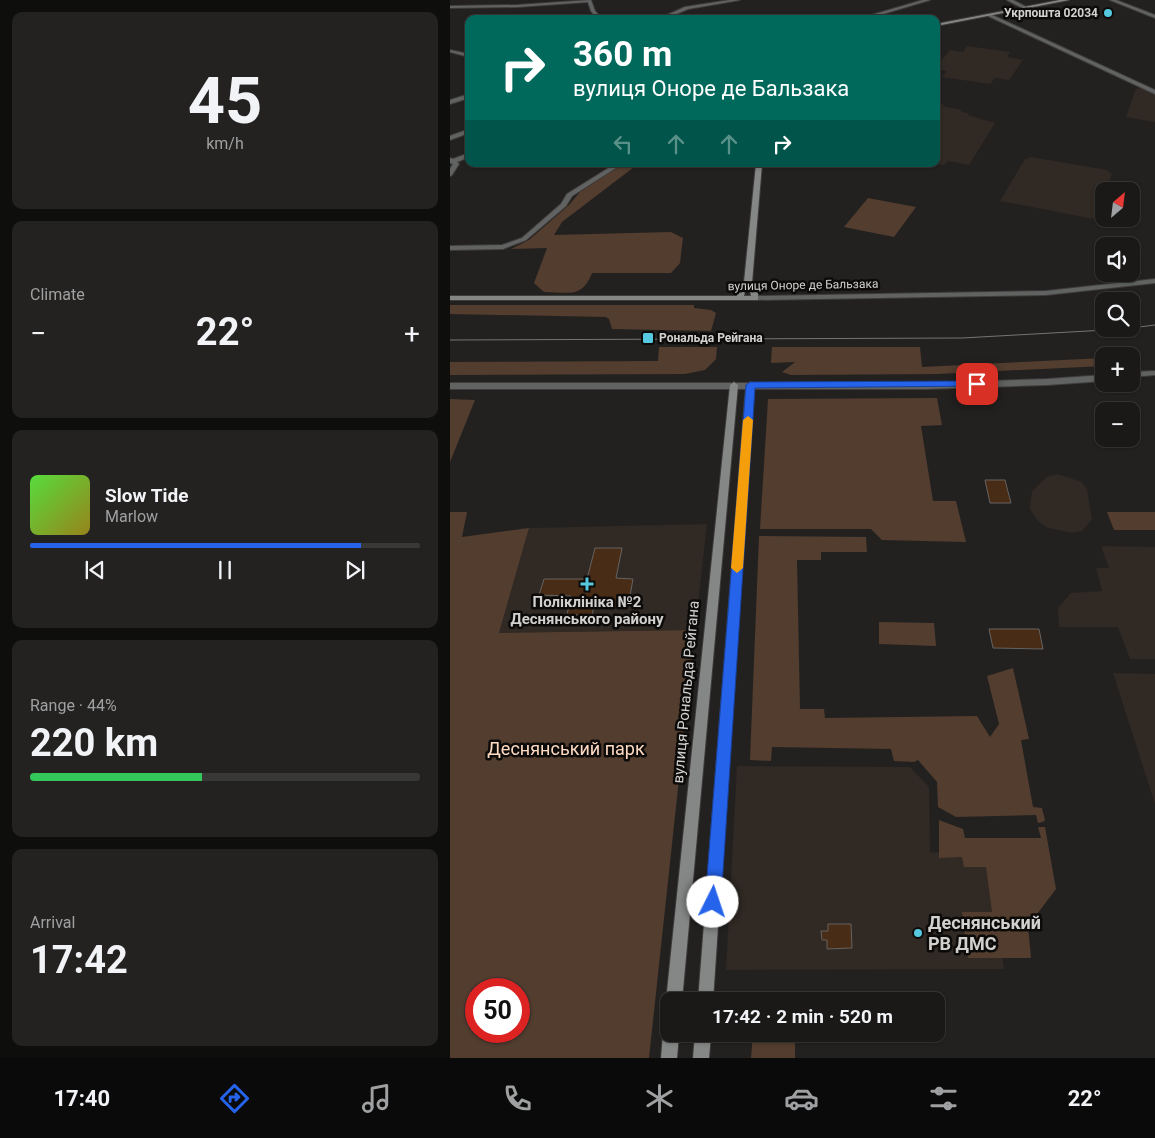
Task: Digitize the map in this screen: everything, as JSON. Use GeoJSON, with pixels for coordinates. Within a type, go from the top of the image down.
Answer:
{"type":"FeatureCollection","features":[{"type":"Feature","properties":{"kind":"main road"},"geometry":{"type":"LineString","coordinates":[[940,24],[1067,0]]}},
{"type":"Feature","properties":{"kind":"main road"},"geometry":{"type":"LineString","coordinates":[[740,298],[740,290],[748,283],[759,167]]}},
{"type":"Feature","properties":{"kind":"main road"},"geometry":{"type":"LineString","coordinates":[[748,283],[754,289],[755,298]]}},
{"type":"Feature","properties":{"kind":"main road","name":"вулиця Оноре де Бальзака"},"geometry":{"type":"LineString","coordinates":[[450,298],[755,298]]}},
{"type":"Feature","properties":{"kind":"main road","name":"вулиця Рональда Рейгана"},"geometry":{"type":"LineString","coordinates":[[675,992],[734,385]]}},
{"type":"Feature","properties":{"kind":"main road"},"geometry":{"type":"LineString","coordinates":[[706,992],[750,385]]}},
{"type":"Feature","properties":{"kind":"main road"},"geometry":{"type":"LineString","coordinates":[[668,1058],[670,1042]]}},
{"type":"Feature","properties":{"kind":"main road"},"geometry":{"type":"LineString","coordinates":[[701,1058],[702,1042]]}},
{"type":"Feature","properties":{"kind":"street"},"geometry":{"type":"LineString","coordinates":[[450,6],[509,6],[589,0],[596,15]]}},
{"type":"Feature","properties":{"kind":"street"},"geometry":{"type":"LineString","coordinates":[[670,15],[687,8],[738,0]]}},
{"type":"Feature","properties":{"kind":"street"},"geometry":{"type":"LineString","coordinates":[[874,15],[928,0]]}},
{"type":"Feature","properties":{"kind":"street"},"geometry":{"type":"LineString","coordinates":[[1009,0],[1026,8]]}},
{"type":"Feature","properties":{"kind":"street"},"geometry":{"type":"LineString","coordinates":[[1112,0],[1155,15]]}},
{"type":"Feature","properties":{"kind":"street"},"geometry":{"type":"LineString","coordinates":[[1121,0],[1155,15]]}},
{"type":"Feature","properties":{"kind":"street"},"geometry":{"type":"LineString","coordinates":[[990,15],[1155,92]]}},
{"type":"Feature","properties":{"kind":"street"},"geometry":{"type":"LineString","coordinates":[[450,51],[465,55]]}},
{"type":"Feature","properties":{"kind":"street"},"geometry":{"type":"LineString","coordinates":[[450,102],[465,97]]}},
{"type":"Feature","properties":{"kind":"street"},"geometry":{"type":"LineString","coordinates":[[450,138],[465,132]]}},
{"type":"Feature","properties":{"kind":"street"},"geometry":{"type":"LineString","coordinates":[[450,174],[456,164],[452,160],[465,156]]}},
{"type":"Feature","properties":{"kind":"street"},"geometry":{"type":"LineString","coordinates":[[450,248],[503,248],[524,239],[564,205],[569,195],[614,167]]}},
{"type":"Feature","properties":{"kind":"street","name":"вулиця Оноре де Бальзака"},"geometry":{"type":"LineString","coordinates":[[755,298],[1046,293],[1155,281]]}},
{"type":"Feature","properties":{"kind":"street"},"geometry":{"type":"LineString","coordinates":[[1140,374],[1155,373]]}},
{"type":"Feature","properties":{"kind":"street"},"geometry":{"type":"LineString","coordinates":[[450,386],[926,386],[1095,379]]}},
{"type":"Feature","properties":{"kind":"shaded area"},"geometry":{"type":"Polygon","coordinates":[[[967,46],[1010,52],[1007,57],[1023,60],[1009,80],[995,78],[990,84],[942,77],[947,71],[940,70],[940,62],[950,50],[963,52],[967,46]]]}},
{"type":"Feature","properties":{"kind":"shaded area"},"geometry":{"type":"Polygon","coordinates":[[[1141,88],[1155,94],[1155,122],[1126,117],[1136,89],[1141,88]]]}},
{"type":"Feature","properties":{"kind":"shaded area"},"geometry":{"type":"Polygon","coordinates":[[[940,103],[944,104],[942,106],[962,110],[961,112],[969,113],[968,115],[995,123],[969,165],[948,161],[944,165],[940,164],[940,103]]]}},
{"type":"Feature","properties":{"kind":"shaded area"},"geometry":{"type":"Polygon","coordinates":[[[1031,157],[1107,170],[1112,174],[1109,182],[1095,182],[1094,219],[1000,201],[1025,159],[1031,157]]]}},
{"type":"Feature","properties":{"kind":"shaded area"},"geometry":{"type":"Polygon","coordinates":[[[1057,474],[1082,482],[1087,490],[1092,519],[1082,531],[1072,533],[1048,528],[1038,521],[1030,509],[1032,491],[1047,477],[1057,474]]]}},
{"type":"Feature","properties":{"kind":"shaded area"},"geometry":{"type":"Polygon","coordinates":[[[707,524],[695,630],[499,633],[529,528],[707,524]]]}},
{"type":"Feature","properties":{"kind":"shaded area"},"geometry":{"type":"Polygon","coordinates":[[[1101,546],[1155,547],[1155,659],[1130,659],[1118,627],[1059,627],[1058,608],[1071,593],[1102,591],[1096,568],[1109,568],[1101,546]]]}},
{"type":"Feature","properties":{"kind":"shaded area"},"geometry":{"type":"Polygon","coordinates":[[[1113,673],[1155,674],[1155,804],[1113,673]]]}},
{"type":"Feature","properties":{"kind":"shaded area"},"geometry":{"type":"Polygon","coordinates":[[[737,766],[910,767],[929,787],[930,852],[986,856],[1004,969],[726,970],[737,766]]]}},
{"type":"Feature","properties":{"kind":"green space"},"geometry":{"type":"Polygon","coordinates":[[[618,167],[634,167],[562,222],[554,235],[671,232],[683,238],[680,263],[671,273],[592,273],[584,287],[579,290],[567,293],[544,292],[534,283],[547,248],[511,249],[529,240],[569,205],[580,192],[618,167]]]}},
{"type":"Feature","properties":{"kind":"green space"},"geometry":{"type":"Polygon","coordinates":[[[868,198],[916,207],[894,237],[844,227],[868,198]]]}},
{"type":"Feature","properties":{"kind":"green space"},"geometry":{"type":"Polygon","coordinates":[[[450,305],[694,305],[694,308],[711,310],[716,313],[711,331],[612,329],[609,319],[606,317],[450,314],[450,305]]]}},
{"type":"Feature","properties":{"kind":"green space"},"geometry":{"type":"Polygon","coordinates":[[[659,347],[717,347],[716,359],[705,370],[685,374],[450,375],[450,362],[658,361],[659,347]]]}},
{"type":"Feature","properties":{"kind":"green space"},"geometry":{"type":"Polygon","coordinates":[[[772,347],[920,347],[922,367],[1095,358],[1095,366],[937,374],[791,375],[782,372],[795,362],[771,363],[772,347]]]}},
{"type":"Feature","properties":{"kind":"green space"},"geometry":{"type":"Polygon","coordinates":[[[937,398],[942,425],[921,426],[933,501],[956,501],[966,542],[882,540],[871,529],[760,529],[768,399],[937,398]]]}},
{"type":"Feature","properties":{"kind":"green space"},"geometry":{"type":"Polygon","coordinates":[[[450,399],[475,400],[450,462],[450,399]]]}},
{"type":"Feature","properties":{"kind":"green space","name":"Деснянський парк"},"geometry":{"type":"Polygon","coordinates":[[[450,512],[467,512],[462,537],[529,528],[499,633],[695,630],[649,1058],[450,1058],[450,512]]]}},
{"type":"Feature","properties":{"kind":"green space"},"geometry":{"type":"Polygon","coordinates":[[[1107,512],[1155,512],[1155,530],[1114,530],[1107,512]]]}},
{"type":"Feature","properties":{"kind":"green space"},"geometry":{"type":"Polygon","coordinates":[[[759,536],[866,537],[867,552],[821,552],[821,560],[797,560],[800,709],[824,709],[825,718],[977,716],[990,737],[999,724],[987,676],[1013,668],[1029,739],[1021,740],[1033,807],[1042,808],[1045,820],[1043,822],[1038,823],[1036,815],[956,817],[938,807],[937,782],[918,760],[914,762],[894,761],[891,749],[772,747],[771,761],[750,760],[759,536]]]}},
{"type":"Feature","properties":{"kind":"green space"},"geometry":{"type":"Polygon","coordinates":[[[879,622],[934,623],[936,646],[879,644],[879,622]]]}},
{"type":"Feature","properties":{"kind":"green space"},"geometry":{"type":"Polygon","coordinates":[[[939,820],[963,829],[965,838],[1041,838],[1038,827],[1045,827],[1056,889],[1028,926],[1031,958],[968,958],[962,912],[992,912],[986,867],[964,867],[962,857],[939,858],[939,820]]]}},
{"type":"Feature","properties":{"kind":"green space"},"geometry":{"type":"Polygon","coordinates":[[[752,1042],[795,1042],[795,1058],[751,1058],[752,1042]]]}},
{"type":"Feature","properties":{"kind":"building"},"geometry":{"type":"Polygon","coordinates":[[[985,480],[1005,480],[1011,503],[990,503],[985,480]]]}},
{"type":"Feature","properties":{"kind":"building","name":"Поліклініка №2 Деснянського району"},"geometry":{"type":"Polygon","coordinates":[[[595,548],[622,548],[616,578],[633,579],[628,607],[594,607],[592,615],[567,615],[571,596],[539,595],[544,579],[587,579],[595,548]]]}},
{"type":"Feature","properties":{"kind":"building"},"geometry":{"type":"Polygon","coordinates":[[[989,629],[1039,629],[1043,649],[993,648],[989,629]]]}},
{"type":"Feature","properties":{"kind":"building"},"geometry":{"type":"Polygon","coordinates":[[[828,924],[851,924],[852,948],[827,949],[827,940],[822,940],[821,931],[828,931],[828,924]]]}},
{"type":"Feature","properties":{"kind":"tram line"},"geometry":{"type":"LineString","coordinates":[[1140,327],[1155,325]]}},
{"type":"Feature","properties":{"kind":"tram line"},"geometry":{"type":"LineString","coordinates":[[450,340],[962,338],[1095,331]]}},
{"type":"Feature","properties":{"kind":"slow traffic"},"geometry":{"type":"LineString","coordinates":[[737,568],[748,420]]}},
{"type":"Feature","properties":{"kind":"place","name":"Укрпошта 02034"},"geometry":{"type":"Point","coordinates":[1108,13]}},
{"type":"Feature","properties":{"kind":"place","name":"Рональда Рейгана"},"geometry":{"type":"Point","coordinates":[648,338]}},
{"type":"Feature","properties":{"kind":"place","name":"Поліклініка №2 Деснянського району"},"geometry":{"type":"Point","coordinates":[587,584]}},
{"type":"Feature","properties":{"kind":"place","name":"Деснянський РВ ДМС"},"geometry":{"type":"Point","coordinates":[918,933]}},
{"type":"Feature","properties":{"kind":"route"},"geometry":{"type":"LineString","coordinates":[[713,902],[750,385],[926,386],[977,384]]}}]}
